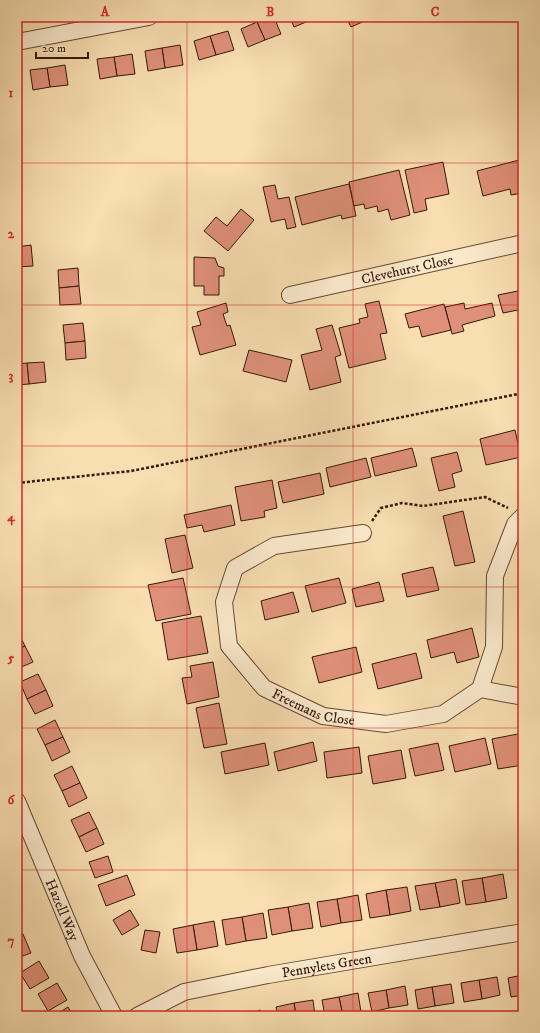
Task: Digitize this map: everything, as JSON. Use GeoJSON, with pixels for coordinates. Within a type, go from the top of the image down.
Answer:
{"type":"FeatureCollection","features":[{"type":"Feature","properties":{"kind":"street"},"geometry":{"type":"LineString","coordinates":[[17,42],[149,17]]}},
{"type":"Feature","properties":{"kind":"street","name":"Clevehurst Close"},"geometry":{"type":"LineString","coordinates":[[290,295],[523,243]]}},
{"type":"Feature","properties":{"kind":"street"},"geometry":{"type":"LineString","coordinates":[[517,512],[516,524],[495,576],[494,647],[480,688],[523,697]]}},
{"type":"Feature","properties":{"kind":"street","name":"Freemans Close"},"geometry":{"type":"LineString","coordinates":[[363,533],[274,546],[235,568],[224,602],[230,646],[264,688],[323,716],[386,724],[436,716],[443,714],[480,688]]}},
{"type":"Feature","properties":{"kind":"street","name":"Hazell Way"},"geometry":{"type":"LineString","coordinates":[[17,801],[82,956],[114,1016]]}},
{"type":"Feature","properties":{"kind":"street","name":"Pennylets Green"},"geometry":{"type":"LineString","coordinates":[[137,1016],[184,992],[268,975],[523,932]]}},
{"type":"Feature","properties":{"kind":"path"},"geometry":{"type":"LineString","coordinates":[[17,483],[131,471],[523,393]]}},
{"type":"Feature","properties":{"kind":"path"},"geometry":{"type":"LineString","coordinates":[[363,533],[381,508],[402,503],[423,506],[484,497],[517,512]]}},
{"type":"Feature","properties":{"kind":"building"},"geometry":{"type":"Polygon","coordinates":[[[269,17],[274,17],[281,34],[265,40],[257,22],[269,17]]]}},
{"type":"Feature","properties":{"kind":"building"},"geometry":{"type":"Polygon","coordinates":[[[290,17],[309,17],[311,20],[294,27],[290,17]]]}},
{"type":"Feature","properties":{"kind":"building"},"geometry":{"type":"Polygon","coordinates":[[[346,17],[366,17],[367,20],[351,27],[346,17]]]}},
{"type":"Feature","properties":{"kind":"building"},"geometry":{"type":"Polygon","coordinates":[[[257,22],[265,40],[248,47],[241,29],[257,22]]]}},
{"type":"Feature","properties":{"kind":"building"},"geometry":{"type":"Polygon","coordinates":[[[228,31],[234,50],[216,55],[210,36],[228,31]]]}},
{"type":"Feature","properties":{"kind":"building"},"geometry":{"type":"Polygon","coordinates":[[[210,36],[216,55],[199,60],[194,41],[210,36]]]}},
{"type":"Feature","properties":{"kind":"building"},"geometry":{"type":"Polygon","coordinates":[[[180,45],[183,65],[165,68],[162,48],[180,45]]]}},
{"type":"Feature","properties":{"kind":"building"},"geometry":{"type":"Polygon","coordinates":[[[162,48],[165,68],[148,71],[145,51],[162,48]]]}},
{"type":"Feature","properties":{"kind":"building"},"geometry":{"type":"Polygon","coordinates":[[[132,54],[135,74],[117,76],[114,57],[132,54]]]}},
{"type":"Feature","properties":{"kind":"building"},"geometry":{"type":"Polygon","coordinates":[[[114,57],[117,76],[100,79],[97,59],[114,57]]]}},
{"type":"Feature","properties":{"kind":"building"},"geometry":{"type":"Polygon","coordinates":[[[65,65],[68,85],[50,87],[47,68],[65,65]]]}},
{"type":"Feature","properties":{"kind":"building"},"geometry":{"type":"Polygon","coordinates":[[[47,68],[50,87],[33,90],[30,70],[47,68]]]}},
{"type":"Feature","properties":{"kind":"building"},"geometry":{"type":"Polygon","coordinates":[[[17,74],[21,94],[17,94],[17,74]]]}},
{"type":"Feature","properties":{"kind":"building"},"geometry":{"type":"Polygon","coordinates":[[[523,159],[523,179],[519,180],[522,193],[511,195],[510,189],[483,196],[477,171],[523,159]]]}},
{"type":"Feature","properties":{"kind":"building"},"geometry":{"type":"Polygon","coordinates":[[[443,162],[449,194],[425,199],[427,210],[414,213],[405,170],[443,162]]]}},
{"type":"Feature","properties":{"kind":"building"},"geometry":{"type":"Polygon","coordinates":[[[399,170],[410,215],[391,220],[388,209],[378,212],[377,206],[365,209],[364,204],[354,206],[349,182],[399,170]]]}},
{"type":"Feature","properties":{"kind":"building"},"geometry":{"type":"Polygon","coordinates":[[[349,184],[356,216],[342,219],[341,215],[302,225],[295,197],[349,184]]]}},
{"type":"Feature","properties":{"kind":"building"},"geometry":{"type":"Polygon","coordinates":[[[275,185],[278,199],[289,197],[296,227],[287,229],[285,219],[271,222],[263,187],[275,185]]]}},
{"type":"Feature","properties":{"kind":"building"},"geometry":{"type":"Polygon","coordinates":[[[241,209],[254,220],[228,251],[204,231],[216,217],[227,226],[241,209]]]}},
{"type":"Feature","properties":{"kind":"building"},"geometry":{"type":"Polygon","coordinates":[[[31,245],[33,266],[17,267],[17,247],[31,245]]]}},
{"type":"Feature","properties":{"kind":"building"},"geometry":{"type":"Polygon","coordinates":[[[194,257],[215,258],[218,266],[224,268],[224,276],[219,276],[219,295],[204,295],[204,286],[194,286],[194,257]]]}},
{"type":"Feature","properties":{"kind":"building"},"geometry":{"type":"Polygon","coordinates":[[[78,268],[79,286],[59,288],[58,270],[78,268]]]}},
{"type":"Feature","properties":{"kind":"building"},"geometry":{"type":"Polygon","coordinates":[[[79,286],[81,304],[60,305],[59,288],[79,286]]]}},
{"type":"Feature","properties":{"kind":"building"},"geometry":{"type":"Polygon","coordinates":[[[523,290],[523,309],[503,313],[498,295],[523,290]]]}},
{"type":"Feature","properties":{"kind":"building"},"geometry":{"type":"Polygon","coordinates":[[[379,301],[387,333],[380,334],[386,359],[349,368],[339,328],[360,323],[359,319],[368,317],[365,304],[379,301]]]}},
{"type":"Feature","properties":{"kind":"building"},"geometry":{"type":"Polygon","coordinates":[[[226,303],[228,312],[223,314],[227,326],[230,325],[236,345],[200,355],[192,327],[201,325],[197,312],[226,303]]]}},
{"type":"Feature","properties":{"kind":"building"},"geometry":{"type":"Polygon","coordinates":[[[464,303],[465,309],[492,303],[495,316],[462,325],[464,331],[452,334],[445,307],[464,303]]]}},
{"type":"Feature","properties":{"kind":"building"},"geometry":{"type":"Polygon","coordinates":[[[444,304],[451,330],[422,337],[419,326],[409,328],[405,314],[444,304]]]}},
{"type":"Feature","properties":{"kind":"building"},"geometry":{"type":"Polygon","coordinates":[[[83,323],[85,341],[65,343],[63,325],[83,323]]]}},
{"type":"Feature","properties":{"kind":"building"},"geometry":{"type":"Polygon","coordinates":[[[332,325],[341,355],[335,357],[341,382],[310,390],[301,355],[322,350],[316,329],[332,325]]]}},
{"type":"Feature","properties":{"kind":"building"},"geometry":{"type":"Polygon","coordinates":[[[85,341],[86,358],[66,360],[65,343],[85,341]]]}},
{"type":"Feature","properties":{"kind":"building"},"geometry":{"type":"Polygon","coordinates":[[[249,350],[292,360],[286,382],[243,371],[249,350]]]}},
{"type":"Feature","properties":{"kind":"building"},"geometry":{"type":"Polygon","coordinates":[[[44,362],[46,382],[29,384],[27,363],[44,362]]]}},
{"type":"Feature","properties":{"kind":"building"},"geometry":{"type":"Polygon","coordinates":[[[27,363],[29,384],[17,385],[17,364],[27,363]]]}},
{"type":"Feature","properties":{"kind":"building"},"geometry":{"type":"Polygon","coordinates":[[[515,430],[521,457],[486,465],[480,439],[515,430]]]}},
{"type":"Feature","properties":{"kind":"building"},"geometry":{"type":"Polygon","coordinates":[[[412,448],[417,466],[375,476],[371,458],[412,448]]]}},
{"type":"Feature","properties":{"kind":"building"},"geometry":{"type":"Polygon","coordinates":[[[457,452],[462,471],[452,474],[455,487],[439,491],[431,458],[457,452]]]}},
{"type":"Feature","properties":{"kind":"building"},"geometry":{"type":"Polygon","coordinates":[[[366,458],[371,477],[330,487],[326,468],[366,458]]]}},
{"type":"Feature","properties":{"kind":"building"},"geometry":{"type":"Polygon","coordinates":[[[320,473],[324,494],[283,503],[278,482],[320,473]]]}},
{"type":"Feature","properties":{"kind":"building"},"geometry":{"type":"Polygon","coordinates":[[[272,480],[277,508],[264,511],[265,517],[241,521],[235,487],[272,480]]]}},
{"type":"Feature","properties":{"kind":"building"},"geometry":{"type":"Polygon","coordinates":[[[231,505],[235,525],[204,532],[202,525],[187,528],[184,515],[231,505]]]}},
{"type":"Feature","properties":{"kind":"building"},"geometry":{"type":"Polygon","coordinates":[[[463,511],[475,562],[455,566],[443,516],[463,511]]]}},
{"type":"Feature","properties":{"kind":"building"},"geometry":{"type":"Polygon","coordinates":[[[185,535],[193,568],[172,573],[165,539],[185,535]]]}},
{"type":"Feature","properties":{"kind":"building"},"geometry":{"type":"Polygon","coordinates":[[[433,567],[439,590],[407,597],[402,574],[433,567]]]}},
{"type":"Feature","properties":{"kind":"building"},"geometry":{"type":"Polygon","coordinates":[[[183,578],[191,614],[156,621],[148,585],[183,578]]]}},
{"type":"Feature","properties":{"kind":"building"},"geometry":{"type":"Polygon","coordinates":[[[339,578],[346,603],[312,612],[305,586],[339,578]]]}},
{"type":"Feature","properties":{"kind":"building"},"geometry":{"type":"Polygon","coordinates":[[[379,582],[384,601],[356,607],[352,589],[379,582]]]}},
{"type":"Feature","properties":{"kind":"building"},"geometry":{"type":"Polygon","coordinates":[[[293,592],[299,612],[265,620],[261,601],[293,592]]]}},
{"type":"Feature","properties":{"kind":"building"},"geometry":{"type":"Polygon","coordinates":[[[201,616],[208,653],[168,660],[162,623],[201,616]]]}},
{"type":"Feature","properties":{"kind":"building"},"geometry":{"type":"Polygon","coordinates":[[[472,628],[479,657],[457,663],[454,652],[431,658],[427,640],[472,628]]]}},
{"type":"Feature","properties":{"kind":"building"},"geometry":{"type":"Polygon","coordinates":[[[17,630],[25,646],[17,650],[17,630]]]}},
{"type":"Feature","properties":{"kind":"building"},"geometry":{"type":"Polygon","coordinates":[[[25,646],[33,662],[17,669],[17,650],[25,646]]]}},
{"type":"Feature","properties":{"kind":"building"},"geometry":{"type":"Polygon","coordinates":[[[356,647],[362,672],[319,683],[312,657],[356,647]]]}},
{"type":"Feature","properties":{"kind":"building"},"geometry":{"type":"Polygon","coordinates":[[[416,653],[422,678],[378,689],[372,664],[416,653]]]}},
{"type":"Feature","properties":{"kind":"building"},"geometry":{"type":"Polygon","coordinates":[[[213,662],[219,697],[187,704],[182,678],[192,677],[190,666],[213,662]]]}},
{"type":"Feature","properties":{"kind":"building"},"geometry":{"type":"Polygon","coordinates":[[[38,674],[46,690],[27,699],[20,682],[38,674]]]}},
{"type":"Feature","properties":{"kind":"building"},"geometry":{"type":"Polygon","coordinates":[[[46,690],[53,706],[35,714],[27,699],[46,690]]]}},
{"type":"Feature","properties":{"kind":"building"},"geometry":{"type":"Polygon","coordinates":[[[219,703],[227,744],[204,748],[196,708],[219,703]]]}},
{"type":"Feature","properties":{"kind":"building"},"geometry":{"type":"Polygon","coordinates":[[[55,720],[63,737],[45,745],[37,729],[55,720]]]}},
{"type":"Feature","properties":{"kind":"building"},"geometry":{"type":"Polygon","coordinates":[[[523,733],[523,765],[498,769],[492,739],[523,733]]]}},
{"type":"Feature","properties":{"kind":"building"},"geometry":{"type":"Polygon","coordinates":[[[63,737],[70,752],[52,761],[45,745],[63,737]]]}},
{"type":"Feature","properties":{"kind":"building"},"geometry":{"type":"Polygon","coordinates":[[[485,738],[491,764],[455,772],[449,746],[485,738]]]}},
{"type":"Feature","properties":{"kind":"building"},"geometry":{"type":"Polygon","coordinates":[[[313,742],[317,761],[278,771],[274,752],[313,742]]]}},
{"type":"Feature","properties":{"kind":"building"},"geometry":{"type":"Polygon","coordinates":[[[265,743],[269,765],[225,774],[221,752],[265,743]]]}},
{"type":"Feature","properties":{"kind":"building"},"geometry":{"type":"Polygon","coordinates":[[[438,743],[444,770],[415,776],[409,749],[438,743]]]}},
{"type":"Feature","properties":{"kind":"building"},"geometry":{"type":"Polygon","coordinates":[[[359,747],[362,773],[327,778],[324,752],[359,747]]]}},
{"type":"Feature","properties":{"kind":"building"},"geometry":{"type":"Polygon","coordinates":[[[401,750],[406,778],[373,784],[368,756],[401,750]]]}},
{"type":"Feature","properties":{"kind":"building"},"geometry":{"type":"Polygon","coordinates":[[[72,766],[80,783],[62,791],[54,775],[72,766]]]}},
{"type":"Feature","properties":{"kind":"building"},"geometry":{"type":"Polygon","coordinates":[[[80,783],[87,798],[69,807],[62,791],[80,783]]]}},
{"type":"Feature","properties":{"kind":"building"},"geometry":{"type":"Polygon","coordinates":[[[89,812],[97,828],[79,837],[71,820],[89,812]]]}},
{"type":"Feature","properties":{"kind":"building"},"geometry":{"type":"Polygon","coordinates":[[[97,828],[104,844],[86,852],[79,837],[97,828]]]}},
{"type":"Feature","properties":{"kind":"building"},"geometry":{"type":"Polygon","coordinates":[[[108,856],[113,872],[95,878],[89,862],[108,856]]]}},
{"type":"Feature","properties":{"kind":"building"},"geometry":{"type":"Polygon","coordinates":[[[503,874],[507,898],[486,902],[482,878],[503,874]]]}},
{"type":"Feature","properties":{"kind":"building"},"geometry":{"type":"Polygon","coordinates":[[[127,875],[135,895],[106,906],[98,885],[127,875]]]}},
{"type":"Feature","properties":{"kind":"building"},"geometry":{"type":"Polygon","coordinates":[[[482,878],[486,902],[466,905],[462,881],[482,878]]]}},
{"type":"Feature","properties":{"kind":"building"},"geometry":{"type":"Polygon","coordinates":[[[456,879],[460,903],[440,907],[435,883],[456,879]]]}},
{"type":"Feature","properties":{"kind":"building"},"geometry":{"type":"Polygon","coordinates":[[[435,883],[440,907],[420,910],[415,886],[435,883]]]}},
{"type":"Feature","properties":{"kind":"building"},"geometry":{"type":"Polygon","coordinates":[[[407,887],[411,911],[390,915],[386,890],[407,887]]]}},
{"type":"Feature","properties":{"kind":"building"},"geometry":{"type":"Polygon","coordinates":[[[386,890],[390,915],[370,918],[366,894],[386,890]]]}},
{"type":"Feature","properties":{"kind":"building"},"geometry":{"type":"Polygon","coordinates":[[[358,895],[362,920],[341,923],[337,899],[358,895]]]}},
{"type":"Feature","properties":{"kind":"building"},"geometry":{"type":"Polygon","coordinates":[[[337,899],[341,923],[321,927],[317,902],[337,899]]]}},
{"type":"Feature","properties":{"kind":"building"},"geometry":{"type":"Polygon","coordinates":[[[309,903],[313,928],[292,931],[288,907],[309,903]]]}},
{"type":"Feature","properties":{"kind":"building"},"geometry":{"type":"Polygon","coordinates":[[[288,907],[292,931],[272,935],[268,910],[288,907]]]}},
{"type":"Feature","properties":{"kind":"building"},"geometry":{"type":"Polygon","coordinates":[[[130,910],[139,925],[122,935],[113,920],[130,910]]]}},
{"type":"Feature","properties":{"kind":"building"},"geometry":{"type":"Polygon","coordinates":[[[263,913],[267,938],[246,941],[242,917],[263,913]]]}},
{"type":"Feature","properties":{"kind":"building"},"geometry":{"type":"Polygon","coordinates":[[[242,917],[246,941],[226,945],[222,920],[242,917]]]}},
{"type":"Feature","properties":{"kind":"building"},"geometry":{"type":"Polygon","coordinates":[[[214,921],[218,946],[197,950],[193,925],[214,921]]]}},
{"type":"Feature","properties":{"kind":"building"},"geometry":{"type":"Polygon","coordinates":[[[193,925],[197,950],[177,953],[173,929],[193,925]]]}},
{"type":"Feature","properties":{"kind":"building"},"geometry":{"type":"Polygon","coordinates":[[[145,930],[160,932],[156,953],[141,950],[145,930]]]}},
{"type":"Feature","properties":{"kind":"building"},"geometry":{"type":"Polygon","coordinates":[[[23,934],[31,953],[17,958],[17,937],[23,934]]]}},
{"type":"Feature","properties":{"kind":"building"},"geometry":{"type":"Polygon","coordinates":[[[39,961],[49,978],[30,989],[20,973],[39,961]]]}},
{"type":"Feature","properties":{"kind":"building"},"geometry":{"type":"Polygon","coordinates":[[[523,975],[523,995],[511,997],[508,978],[523,975]]]}},
{"type":"Feature","properties":{"kind":"building"},"geometry":{"type":"Polygon","coordinates":[[[497,977],[500,995],[482,999],[479,980],[497,977]]]}},
{"type":"Feature","properties":{"kind":"building"},"geometry":{"type":"Polygon","coordinates":[[[479,980],[482,999],[464,1002],[461,983],[479,980]]]}},
{"type":"Feature","properties":{"kind":"building"},"geometry":{"type":"Polygon","coordinates":[[[57,983],[67,1000],[48,1011],[38,994],[57,983]]]}},
{"type":"Feature","properties":{"kind":"building"},"geometry":{"type":"Polygon","coordinates":[[[451,984],[454,1003],[435,1006],[432,987],[451,984]]]}},
{"type":"Feature","properties":{"kind":"building"},"geometry":{"type":"Polygon","coordinates":[[[405,986],[408,1005],[389,1008],[386,990],[405,986]]]}},
{"type":"Feature","properties":{"kind":"building"},"geometry":{"type":"Polygon","coordinates":[[[432,987],[435,1006],[418,1009],[415,990],[432,987]]]}},
{"type":"Feature","properties":{"kind":"building"},"geometry":{"type":"Polygon","coordinates":[[[386,990],[389,1008],[372,1012],[368,993],[386,990]]]}},
{"type":"Feature","properties":{"kind":"building"},"geometry":{"type":"Polygon","coordinates":[[[358,993],[361,1012],[343,1016],[339,997],[358,993]]]}},
{"type":"Feature","properties":{"kind":"building"},"geometry":{"type":"Polygon","coordinates":[[[339,997],[343,1016],[325,1016],[322,1000],[339,997]]]}},
{"type":"Feature","properties":{"kind":"building"},"geometry":{"type":"Polygon","coordinates":[[[313,1000],[315,1016],[296,1016],[294,1003],[313,1000]]]}},
{"type":"Feature","properties":{"kind":"building"},"geometry":{"type":"Polygon","coordinates":[[[294,1003],[296,1016],[278,1016],[276,1007],[294,1003]]]}},
{"type":"Feature","properties":{"kind":"building"},"geometry":{"type":"Polygon","coordinates":[[[68,1007],[73,1016],[54,1016],[68,1007]]]}},
{"type":"Feature","properties":{"kind":"building"},"geometry":{"type":"Polygon","coordinates":[[[260,1010],[264,1016],[249,1016],[260,1010]]]}}]}
